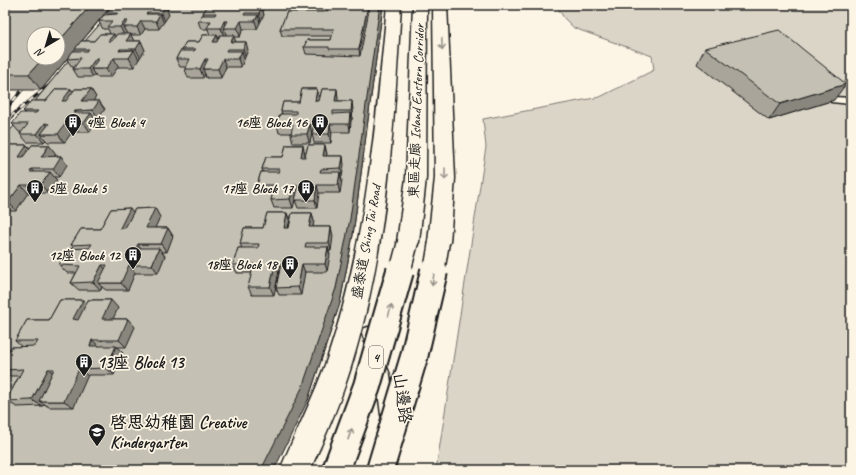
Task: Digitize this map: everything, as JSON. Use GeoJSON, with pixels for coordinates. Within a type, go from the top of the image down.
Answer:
{"type":"FeatureCollection","features":[{"type":"Feature","properties":{"kind":"main road","name":"盛泰道 Shing Tai Road"},"geometry":{"type":"LineString","coordinates":[[295,470],[325,404],[341,357],[357,299],[368,248],[386,99],[394,5]]}},
{"type":"Feature","properties":{"kind":"main road","name":"東區走廊 Island Eastern Corridor"},"geometry":{"type":"LineString","coordinates":[[336,470],[365,392],[386,327],[408,242],[416,178],[420,5]]}},
{"type":"Feature","properties":{"kind":"main road","name":"東區走廊 Island Eastern Corridor"},"geometry":{"type":"LineString","coordinates":[[380,470],[398,418],[423,328],[439,242],[445,178],[440,5]]}},
{"type":"Feature","properties":{"kind":"lane"},"geometry":{"type":"LineString","coordinates":[[834,100],[851,101]]}},
{"type":"Feature","properties":{"kind":"lane","name":"山邊路"},"geometry":{"type":"LineString","coordinates":[[368,333],[383,375],[390,431],[390,470]]}},
{"type":"Feature","properties":{"kind":"shaded area"},"geometry":{"type":"Polygon","coordinates":[[[556,5],[851,5],[851,470],[436,470],[486,147],[483,119],[600,97],[654,70],[652,56],[574,28],[564,18],[556,5]]]}},
{"type":"Feature","properties":{"kind":"building"},"geometry":{"type":"Polygon","coordinates":[[[5,5],[91,5],[66,33],[66,26],[26,26],[26,66],[36,66],[29,74],[5,74],[5,5]]]}},
{"type":"Feature","properties":{"kind":"building"},"geometry":{"type":"Polygon","coordinates":[[[116,5],[124,5],[123,7],[115,7],[116,5]]]}},
{"type":"Feature","properties":{"kind":"building"},"geometry":{"type":"Polygon","coordinates":[[[124,5],[137,5],[136,7],[139,7],[140,5],[153,5],[151,7],[166,6],[161,13],[146,14],[160,14],[156,21],[141,21],[137,27],[123,27],[128,21],[125,21],[120,27],[107,27],[112,21],[99,21],[104,15],[118,13],[106,13],[111,7],[123,7],[124,5]]]}},
{"type":"Feature","properties":{"kind":"building"},"geometry":{"type":"Polygon","coordinates":[[[160,5],[220,5],[219,7],[207,7],[203,13],[204,15],[202,15],[198,21],[201,29],[208,29],[210,35],[203,35],[199,42],[186,42],[182,49],[183,51],[180,51],[176,59],[180,67],[186,67],[185,69],[188,78],[203,78],[205,74],[206,78],[221,78],[226,67],[241,67],[248,50],[246,42],[236,42],[234,37],[240,37],[243,29],[257,29],[264,15],[262,7],[252,7],[251,5],[338,5],[324,12],[287,12],[280,29],[282,36],[332,36],[331,40],[307,40],[304,47],[306,54],[360,56],[370,5],[380,5],[350,219],[336,288],[302,388],[261,470],[5,470],[5,374],[9,376],[19,376],[6,401],[17,407],[43,406],[44,404],[49,407],[74,407],[88,375],[114,375],[123,353],[117,347],[126,347],[135,327],[128,319],[113,319],[118,308],[111,300],[88,300],[87,304],[83,300],[60,300],[49,320],[27,320],[15,341],[22,347],[11,347],[5,357],[5,211],[16,211],[28,193],[48,193],[57,180],[54,177],[59,177],[67,165],[61,156],[54,156],[56,154],[49,145],[32,145],[30,148],[27,145],[10,145],[5,152],[5,136],[14,126],[19,132],[21,132],[20,134],[27,142],[44,142],[46,140],[48,142],[65,142],[72,132],[90,132],[96,122],[95,119],[98,119],[105,109],[99,101],[93,101],[96,97],[91,89],[75,89],[73,91],[71,89],[56,89],[46,101],[35,101],[64,66],[66,66],[68,61],[72,67],[74,67],[73,69],[78,77],[93,77],[95,74],[96,77],[111,77],[118,67],[134,67],[145,50],[141,41],[134,41],[131,35],[141,35],[145,29],[159,29],[169,15],[166,6],[160,7],[160,5]],[[302,89],[299,102],[283,102],[281,111],[282,114],[280,114],[277,124],[279,133],[291,133],[293,143],[310,143],[312,133],[314,143],[331,143],[332,132],[350,132],[353,110],[352,101],[338,101],[337,89],[322,89],[319,101],[318,101],[319,98],[317,89],[302,89]],[[286,145],[283,157],[266,157],[262,169],[263,172],[261,172],[257,185],[260,193],[273,193],[271,200],[274,208],[293,208],[295,200],[298,208],[317,208],[319,193],[340,193],[341,177],[344,165],[343,156],[326,156],[325,145],[308,145],[305,157],[303,145],[286,145]],[[130,208],[111,209],[100,229],[81,229],[71,245],[75,249],[69,249],[59,265],[67,273],[76,273],[71,283],[79,290],[101,290],[102,287],[106,290],[128,290],[135,273],[158,273],[165,256],[162,252],[167,252],[173,236],[168,228],[155,228],[160,217],[155,208],[135,209],[133,212],[130,208]],[[267,213],[263,228],[244,228],[240,244],[242,248],[238,248],[233,265],[237,273],[252,273],[248,287],[252,295],[274,295],[279,272],[276,288],[279,295],[301,295],[305,272],[327,272],[330,255],[329,251],[331,251],[333,236],[331,227],[313,227],[314,221],[312,213],[292,213],[290,221],[287,213],[267,213]]]}},
{"type":"Feature","properties":{"kind":"building"},"geometry":{"type":"Polygon","coordinates":[[[220,5],[233,5],[232,7],[235,7],[236,5],[248,5],[247,7],[262,7],[259,13],[245,13],[244,15],[258,15],[255,21],[241,21],[237,28],[224,28],[228,21],[224,21],[221,28],[207,28],[211,21],[198,21],[202,15],[215,15],[216,13],[203,13],[207,7],[219,7],[220,5]]]}},
{"type":"Feature","properties":{"kind":"building"},"geometry":{"type":"Polygon","coordinates":[[[338,5],[368,5],[359,49],[304,47],[307,40],[331,40],[334,29],[280,29],[287,12],[324,12],[338,5]]]}},
{"type":"Feature","properties":{"kind":"building"},"geometry":{"type":"Polygon","coordinates":[[[100,24],[103,29],[108,29],[110,34],[100,34],[94,41],[85,41],[100,24]]]}},
{"type":"Feature","properties":{"kind":"building"},"geometry":{"type":"Polygon","coordinates":[[[779,30],[846,84],[780,104],[705,48],[779,30]]]}},
{"type":"Feature","properties":{"kind":"building"},"geometry":{"type":"Polygon","coordinates":[[[100,34],[114,34],[108,41],[112,41],[117,34],[131,34],[126,41],[141,41],[136,49],[120,49],[119,51],[134,50],[129,58],[114,58],[106,69],[91,69],[99,58],[96,58],[88,69],[73,69],[81,58],[67,59],[73,51],[87,51],[89,49],[75,49],[81,41],[94,41],[100,34]]]}},
{"type":"Feature","properties":{"kind":"building"},"geometry":{"type":"Polygon","coordinates":[[[203,35],[217,35],[213,42],[217,42],[220,35],[234,35],[231,42],[246,42],[243,49],[227,49],[226,51],[242,51],[238,59],[223,59],[218,69],[203,69],[208,59],[205,59],[200,69],[185,69],[190,59],[176,59],[180,51],[194,51],[196,49],[182,49],[186,42],[199,42],[203,35]]]}},
{"type":"Feature","properties":{"kind":"building"},"geometry":{"type":"Polygon","coordinates":[[[56,89],[71,89],[62,101],[66,101],[75,89],[91,89],[82,101],[99,101],[93,110],[75,111],[73,113],[91,113],[84,123],[66,123],[58,134],[41,134],[49,124],[45,123],[37,134],[20,134],[28,124],[12,124],[20,113],[36,113],[38,111],[23,111],[31,101],[46,101],[56,89]]]}},
{"type":"Feature","properties":{"kind":"building"},"geometry":{"type":"Polygon","coordinates":[[[302,89],[317,89],[315,101],[319,101],[322,89],[337,89],[335,101],[352,101],[351,111],[333,111],[333,114],[350,113],[349,124],[330,124],[329,134],[312,134],[314,124],[310,124],[307,134],[291,134],[293,124],[277,124],[280,114],[296,114],[296,111],[281,111],[283,102],[299,102],[302,89]]]}},
{"type":"Feature","properties":{"kind":"building"},"geometry":{"type":"Polygon","coordinates":[[[10,145],[27,145],[19,157],[23,157],[32,145],[49,145],[41,157],[61,156],[53,169],[32,169],[30,172],[50,172],[41,185],[21,185],[8,202],[5,202],[5,152],[10,145]]]}},
{"type":"Feature","properties":{"kind":"building"},"geometry":{"type":"Polygon","coordinates":[[[286,145],[303,145],[301,157],[305,157],[308,145],[325,145],[323,156],[343,156],[341,168],[321,169],[320,172],[340,172],[338,185],[317,185],[315,200],[295,200],[299,185],[294,185],[290,199],[271,200],[275,185],[257,185],[261,172],[279,172],[280,169],[262,169],[266,157],[283,157],[286,145]]]}},
{"type":"Feature","properties":{"kind":"building"},"geometry":{"type":"Polygon","coordinates":[[[130,208],[120,228],[125,228],[135,209],[155,208],[146,228],[168,228],[161,244],[138,244],[136,248],[159,248],[152,265],[129,265],[121,283],[98,283],[107,265],[102,265],[93,282],[71,283],[80,266],[59,265],[69,249],[89,248],[92,244],[71,245],[81,229],[100,229],[111,209],[130,208]]]}},
{"type":"Feature","properties":{"kind":"building"},"geometry":{"type":"Polygon","coordinates":[[[267,213],[287,213],[284,228],[289,228],[292,213],[312,213],[309,227],[331,227],[329,243],[306,243],[305,247],[328,247],[325,264],[302,264],[298,287],[276,288],[281,264],[275,264],[270,287],[248,287],[254,264],[233,265],[238,248],[258,248],[259,244],[240,244],[244,228],[263,228],[267,213]]]}},
{"type":"Feature","properties":{"kind":"building"},"geometry":{"type":"Polygon","coordinates":[[[60,300],[83,300],[73,319],[78,320],[88,300],[111,300],[102,319],[128,319],[119,340],[92,340],[90,346],[116,346],[106,368],[79,369],[64,401],[39,401],[54,369],[48,369],[32,400],[6,401],[23,369],[5,370],[5,357],[11,347],[35,346],[38,341],[15,341],[27,320],[49,320],[60,300]]]}},
{"type":"Feature","properties":{"kind":"railway"},"geometry":{"type":"LineString","coordinates":[[5,110],[29,82]]}},
{"type":"Feature","properties":{"kind":"railway"},"geometry":{"type":"LineString","coordinates":[[10,117],[53,82]]}},
{"type":"Feature","properties":{"kind":"railway"},"geometry":{"type":"LineString","coordinates":[[5,122],[12,116]]}},
{"type":"Feature","properties":{"kind":"place","name":"4座 Block 4"},"geometry":{"type":"Point","coordinates":[73,137]}},
{"type":"Feature","properties":{"kind":"place","name":"16座 Block 16"},"geometry":{"type":"Point","coordinates":[320,137]}},
{"type":"Feature","properties":{"kind":"place","name":"5座 Block 5"},"geometry":{"type":"Point","coordinates":[35,203]}},
{"type":"Feature","properties":{"kind":"place","name":"17座 Block 17"},"geometry":{"type":"Point","coordinates":[306,203]}},
{"type":"Feature","properties":{"kind":"place","name":"12座 Block 12"},"geometry":{"type":"Point","coordinates":[133,270]}},
{"type":"Feature","properties":{"kind":"place","name":"18座 Block 18"},"geometry":{"type":"Point","coordinates":[290,279]}},
{"type":"Feature","properties":{"kind":"place","name":"13座 Block 13"},"geometry":{"type":"Point","coordinates":[84,377]}},
{"type":"Feature","properties":{"kind":"place","name":"啓思幼稚園 Creative Kindergarten"},"geometry":{"type":"Point","coordinates":[97,447]}}]}
